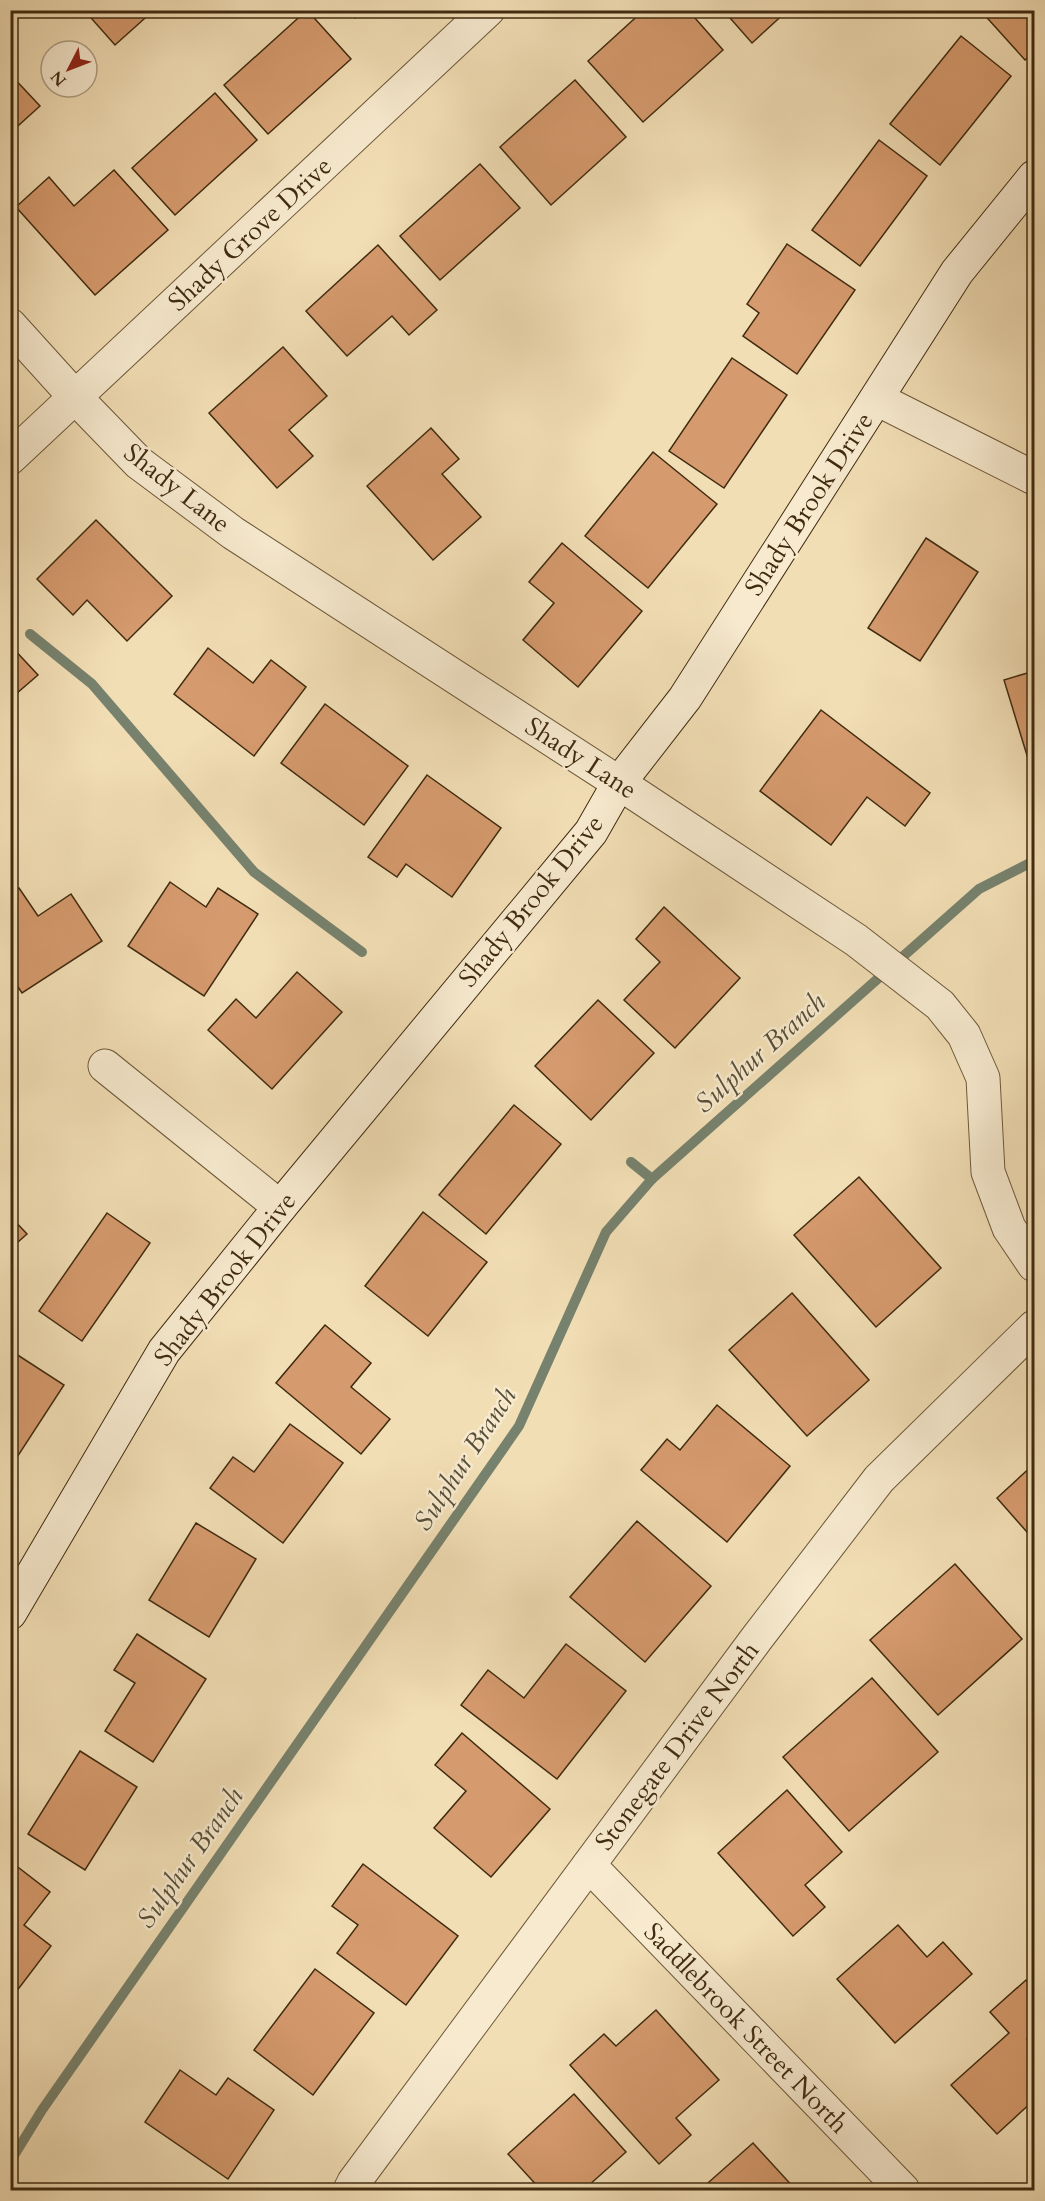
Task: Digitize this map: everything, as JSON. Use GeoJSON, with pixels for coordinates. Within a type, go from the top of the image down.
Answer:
{"type":"FeatureCollection","features":[{"type":"Feature","properties":{"kind":"street","name":"Shady Grove Drive"},"geometry":{"type":"LineString","coordinates":[[10,458],[76,399],[488,10]]}},
{"type":"Feature","properties":{"kind":"street","name":"Shady Brook Drive"},"geometry":{"type":"LineString","coordinates":[[13,1601],[164,1351],[280,1207],[591,832],[619,783],[685,698],[957,272],[1035,177]]}},
{"type":"Feature","properties":{"kind":"street","name":"Shady Lane"},"geometry":{"type":"LineString","coordinates":[[10,325],[76,399],[139,463],[233,533],[619,783],[856,940],[940,1005],[963,1035],[983,1078],[988,1172],[1009,1228],[1035,1265]]}},
{"type":"Feature","properties":{"kind":"street"},"geometry":{"type":"LineString","coordinates":[[877,399],[1035,478]]}},
{"type":"Feature","properties":{"kind":"street"},"geometry":{"type":"LineString","coordinates":[[105,1066],[280,1207]]}},
{"type":"Feature","properties":{"kind":"street","name":"Stonegate Drive North"},"geometry":{"type":"LineString","coordinates":[[350,2190],[757,1638],[879,1479],[1035,1327]]}},
{"type":"Feature","properties":{"kind":"street","name":"Saddlebrook Street North"},"geometry":{"type":"LineString","coordinates":[[589,1865],[903,2190]]}},
{"type":"Feature","properties":{"kind":"building"},"geometry":{"type":"Polygon","coordinates":[[[84,10],[154,10],[115,45],[84,10]]]}},
{"type":"Feature","properties":{"kind":"building"},"geometry":{"type":"Polygon","coordinates":[[[307,10],[351,59],[268,134],[224,85],[307,10]]]}},
{"type":"Feature","properties":{"kind":"building"},"geometry":{"type":"Polygon","coordinates":[[[348,10],[364,10],[355,18],[348,10]]]}},
{"type":"Feature","properties":{"kind":"building"},"geometry":{"type":"Polygon","coordinates":[[[644,10],[688,10],[723,50],[643,122],[588,61],[644,10]]]}},
{"type":"Feature","properties":{"kind":"building"},"geometry":{"type":"Polygon","coordinates":[[[723,10],[788,10],[752,43],[723,10]]]}},
{"type":"Feature","properties":{"kind":"building"},"geometry":{"type":"Polygon","coordinates":[[[980,10],[1034,10],[1034,52],[1025,60],[980,10]]]}},
{"type":"Feature","properties":{"kind":"building"},"geometry":{"type":"Polygon","coordinates":[[[961,36],[1011,76],[940,165],[890,124],[961,36]]]}},
{"type":"Feature","properties":{"kind":"building"},"geometry":{"type":"Polygon","coordinates":[[[10,74],[40,106],[10,133],[10,74]]]}},
{"type":"Feature","properties":{"kind":"building"},"geometry":{"type":"Polygon","coordinates":[[[575,80],[626,137],[551,205],[500,147],[575,80]]]}},
{"type":"Feature","properties":{"kind":"building"},"geometry":{"type":"Polygon","coordinates":[[[215,93],[257,140],[175,215],[132,168],[215,93]]]}},
{"type":"Feature","properties":{"kind":"building"},"geometry":{"type":"Polygon","coordinates":[[[879,140],[927,176],[860,266],[812,230],[879,140]]]}},
{"type":"Feature","properties":{"kind":"building"},"geometry":{"type":"Polygon","coordinates":[[[480,164],[520,208],[440,280],[400,236],[480,164]]]}},
{"type":"Feature","properties":{"kind":"building"},"geometry":{"type":"Polygon","coordinates":[[[114,170],[168,230],[95,295],[16,207],[49,177],[74,206],[114,170]]]}},
{"type":"Feature","properties":{"kind":"building"},"geometry":{"type":"Polygon","coordinates":[[[787,244],[855,290],[797,374],[743,336],[759,313],[747,304],[787,244]]]}},
{"type":"Feature","properties":{"kind":"building"},"geometry":{"type":"Polygon","coordinates":[[[378,245],[437,310],[409,335],[392,316],[347,356],[306,311],[378,245]]]}},
{"type":"Feature","properties":{"kind":"building"},"geometry":{"type":"Polygon","coordinates":[[[283,347],[327,396],[289,430],[313,456],[277,488],[209,413],[283,347]]]}},
{"type":"Feature","properties":{"kind":"building"},"geometry":{"type":"Polygon","coordinates":[[[732,358],[787,395],[724,488],[669,451],[732,358]]]}},
{"type":"Feature","properties":{"kind":"building"},"geometry":{"type":"Polygon","coordinates":[[[431,428],[459,459],[442,474],[481,517],[433,560],[367,486],[431,428]]]}},
{"type":"Feature","properties":{"kind":"building"},"geometry":{"type":"Polygon","coordinates":[[[653,452],[717,504],[648,588],[585,536],[653,452]]]}},
{"type":"Feature","properties":{"kind":"building"},"geometry":{"type":"Polygon","coordinates":[[[96,520],[172,596],[127,641],[87,600],[73,615],[37,579],[96,520]]]}},
{"type":"Feature","properties":{"kind":"building"},"geometry":{"type":"Polygon","coordinates":[[[926,538],[978,572],[920,661],[868,628],[926,538]]]}},
{"type":"Feature","properties":{"kind":"building"},"geometry":{"type":"Polygon","coordinates":[[[562,543],[642,611],[578,687],[523,640],[554,603],[529,582],[562,543]]]}},
{"type":"Feature","properties":{"kind":"building"},"geometry":{"type":"Polygon","coordinates":[[[10,645],[38,675],[10,699],[10,645]]]}},
{"type":"Feature","properties":{"kind":"building"},"geometry":{"type":"Polygon","coordinates":[[[208,648],[253,683],[271,660],[306,687],[254,756],[174,694],[208,648]]]}},
{"type":"Feature","properties":{"kind":"building"},"geometry":{"type":"Polygon","coordinates":[[[1034,671],[1034,760],[1029,762],[1004,680],[1034,671]]]}},
{"type":"Feature","properties":{"kind":"building"},"geometry":{"type":"Polygon","coordinates":[[[325,704],[408,766],[364,825],[281,763],[325,704]]]}},
{"type":"Feature","properties":{"kind":"building"},"geometry":{"type":"Polygon","coordinates":[[[821,710],[930,793],[905,826],[867,797],[831,845],[760,791],[821,710]]]}},
{"type":"Feature","properties":{"kind":"building"},"geometry":{"type":"Polygon","coordinates":[[[427,775],[501,828],[452,897],[406,864],[397,877],[368,857],[427,775]]]}},
{"type":"Feature","properties":{"kind":"building"},"geometry":{"type":"Polygon","coordinates":[[[170,882],[206,907],[218,888],[258,914],[204,996],[128,946],[170,882]]]}},
{"type":"Feature","properties":{"kind":"building"},"geometry":{"type":"Polygon","coordinates":[[[19,888],[38,916],[71,894],[102,941],[22,993],[10,975],[10,893],[19,888]]]}},
{"type":"Feature","properties":{"kind":"building"},"geometry":{"type":"Polygon","coordinates":[[[664,907],[740,978],[675,1048],[624,1000],[660,962],[636,939],[664,907]]]}},
{"type":"Feature","properties":{"kind":"building"},"geometry":{"type":"Polygon","coordinates":[[[297,972],[342,1012],[272,1089],[208,1030],[236,999],[256,1018],[297,972]]]}},
{"type":"Feature","properties":{"kind":"building"},"geometry":{"type":"Polygon","coordinates":[[[598,1000],[654,1053],[591,1120],[535,1066],[598,1000]]]}},
{"type":"Feature","properties":{"kind":"building"},"geometry":{"type":"Polygon","coordinates":[[[514,1105],[561,1144],[486,1234],[439,1195],[514,1105]]]}},
{"type":"Feature","properties":{"kind":"building"},"geometry":{"type":"Polygon","coordinates":[[[859,1177],[941,1268],[876,1327],[794,1235],[859,1177]]]}},
{"type":"Feature","properties":{"kind":"building"},"geometry":{"type":"Polygon","coordinates":[[[423,1212],[487,1262],[428,1336],[365,1286],[423,1212]]]}},
{"type":"Feature","properties":{"kind":"building"},"geometry":{"type":"Polygon","coordinates":[[[107,1213],[150,1243],[82,1341],[39,1311],[107,1213]]]}},
{"type":"Feature","properties":{"kind":"building"},"geometry":{"type":"Polygon","coordinates":[[[10,1216],[27,1234],[10,1249],[10,1216]]]}},
{"type":"Feature","properties":{"kind":"building"},"geometry":{"type":"Polygon","coordinates":[[[792,1293],[869,1380],[807,1436],[729,1350],[792,1293]]]}},
{"type":"Feature","properties":{"kind":"building"},"geometry":{"type":"Polygon","coordinates":[[[325,1325],[371,1363],[351,1387],[390,1419],[361,1454],[276,1383],[325,1325]]]}},
{"type":"Feature","properties":{"kind":"building"},"geometry":{"type":"Polygon","coordinates":[[[13,1352],[64,1385],[10,1468],[10,1356],[13,1352]]]}},
{"type":"Feature","properties":{"kind":"building"},"geometry":{"type":"Polygon","coordinates":[[[717,1405],[790,1466],[727,1542],[641,1470],[667,1439],[680,1450],[717,1405]]]}},
{"type":"Feature","properties":{"kind":"building"},"geometry":{"type":"Polygon","coordinates":[[[290,1424],[343,1463],[283,1543],[210,1488],[233,1457],[254,1472],[290,1424]]]}},
{"type":"Feature","properties":{"kind":"building"},"geometry":{"type":"Polygon","coordinates":[[[1034,1464],[1034,1540],[997,1498],[1034,1464]]]}},
{"type":"Feature","properties":{"kind":"building"},"geometry":{"type":"Polygon","coordinates":[[[637,1521],[711,1586],[645,1662],[570,1597],[637,1521]]]}},
{"type":"Feature","properties":{"kind":"building"},"geometry":{"type":"Polygon","coordinates":[[[196,1523],[256,1559],[209,1637],[149,1600],[196,1523]]]}},
{"type":"Feature","properties":{"kind":"building"},"geometry":{"type":"Polygon","coordinates":[[[955,1564],[1022,1639],[938,1715],[870,1640],[955,1564]]]}},
{"type":"Feature","properties":{"kind":"building"},"geometry":{"type":"Polygon","coordinates":[[[137,1634],[206,1679],[153,1762],[105,1731],[135,1683],[114,1670],[137,1634]]]}},
{"type":"Feature","properties":{"kind":"building"},"geometry":{"type":"Polygon","coordinates":[[[566,1644],[626,1691],[557,1779],[461,1705],[488,1670],[524,1698],[566,1644]]]}},
{"type":"Feature","properties":{"kind":"building"},"geometry":{"type":"Polygon","coordinates":[[[872,1678],[938,1752],[849,1831],[783,1757],[872,1678]]]}},
{"type":"Feature","properties":{"kind":"building"},"geometry":{"type":"Polygon","coordinates":[[[462,1733],[550,1809],[491,1877],[434,1828],[466,1791],[435,1765],[462,1733]]]}},
{"type":"Feature","properties":{"kind":"building"},"geometry":{"type":"Polygon","coordinates":[[[80,1751],[137,1787],[85,1870],[28,1834],[80,1751]]]}},
{"type":"Feature","properties":{"kind":"building"},"geometry":{"type":"Polygon","coordinates":[[[787,1790],[842,1852],[805,1885],[825,1907],[793,1936],[718,1853],[787,1790]]]}},
{"type":"Feature","properties":{"kind":"building"},"geometry":{"type":"Polygon","coordinates":[[[10,1861],[50,1892],[24,1925],[51,1946],[16,1992],[10,1988],[10,1861]]]}},
{"type":"Feature","properties":{"kind":"building"},"geometry":{"type":"Polygon","coordinates":[[[363,1864],[458,1936],[406,2005],[337,1953],[358,1925],[332,1906],[363,1864]]]}},
{"type":"Feature","properties":{"kind":"building"},"geometry":{"type":"Polygon","coordinates":[[[898,1925],[927,1957],[943,1942],[972,1974],[895,2043],[837,1979],[898,1925]]]}},
{"type":"Feature","properties":{"kind":"building"},"geometry":{"type":"Polygon","coordinates":[[[315,1969],[374,2013],[313,2095],[254,2050],[315,1969]]]}},
{"type":"Feature","properties":{"kind":"building"},"geometry":{"type":"Polygon","coordinates":[[[1026,1980],[1034,1990],[1034,2032],[1027,2039],[1034,2048],[1034,2100],[997,2134],[951,2085],[1009,2033],[990,2012],[1026,1980]]]}},
{"type":"Feature","properties":{"kind":"building"},"geometry":{"type":"Polygon","coordinates":[[[656,2010],[719,2080],[676,2118],[691,2135],[659,2164],[570,2065],[604,2034],[616,2046],[656,2010]]]}},
{"type":"Feature","properties":{"kind":"building"},"geometry":{"type":"Polygon","coordinates":[[[180,2070],[216,2095],[228,2078],[274,2110],[228,2179],[145,2122],[180,2070]]]}},
{"type":"Feature","properties":{"kind":"building"},"geometry":{"type":"Polygon","coordinates":[[[574,2094],[626,2152],[588,2186],[592,2190],[541,2190],[508,2154],[574,2094]]]}},
{"type":"Feature","properties":{"kind":"building"},"geometry":{"type":"Polygon","coordinates":[[[753,2143],[796,2190],[700,2190],[753,2143]]]}},
{"type":"Feature","properties":{"kind":"building"},"geometry":{"type":"Polygon","coordinates":[[[109,2187],[187,2190],[108,2190],[109,2187]]]}},
{"type":"Feature","properties":{"kind":"waterway"},"geometry":{"type":"LineString","coordinates":[[30,634],[92,684],[254,872],[362,952]]}},
{"type":"Feature","properties":{"kind":"waterway","name":"Sulphur Branch"},"geometry":{"type":"LineString","coordinates":[[10,2162],[42,2110],[519,1426],[606,1232],[652,1179],[979,889],[1034,861]]}},
{"type":"Feature","properties":{"kind":"waterway"},"geometry":{"type":"LineString","coordinates":[[631,1162],[652,1179]]}}]}
